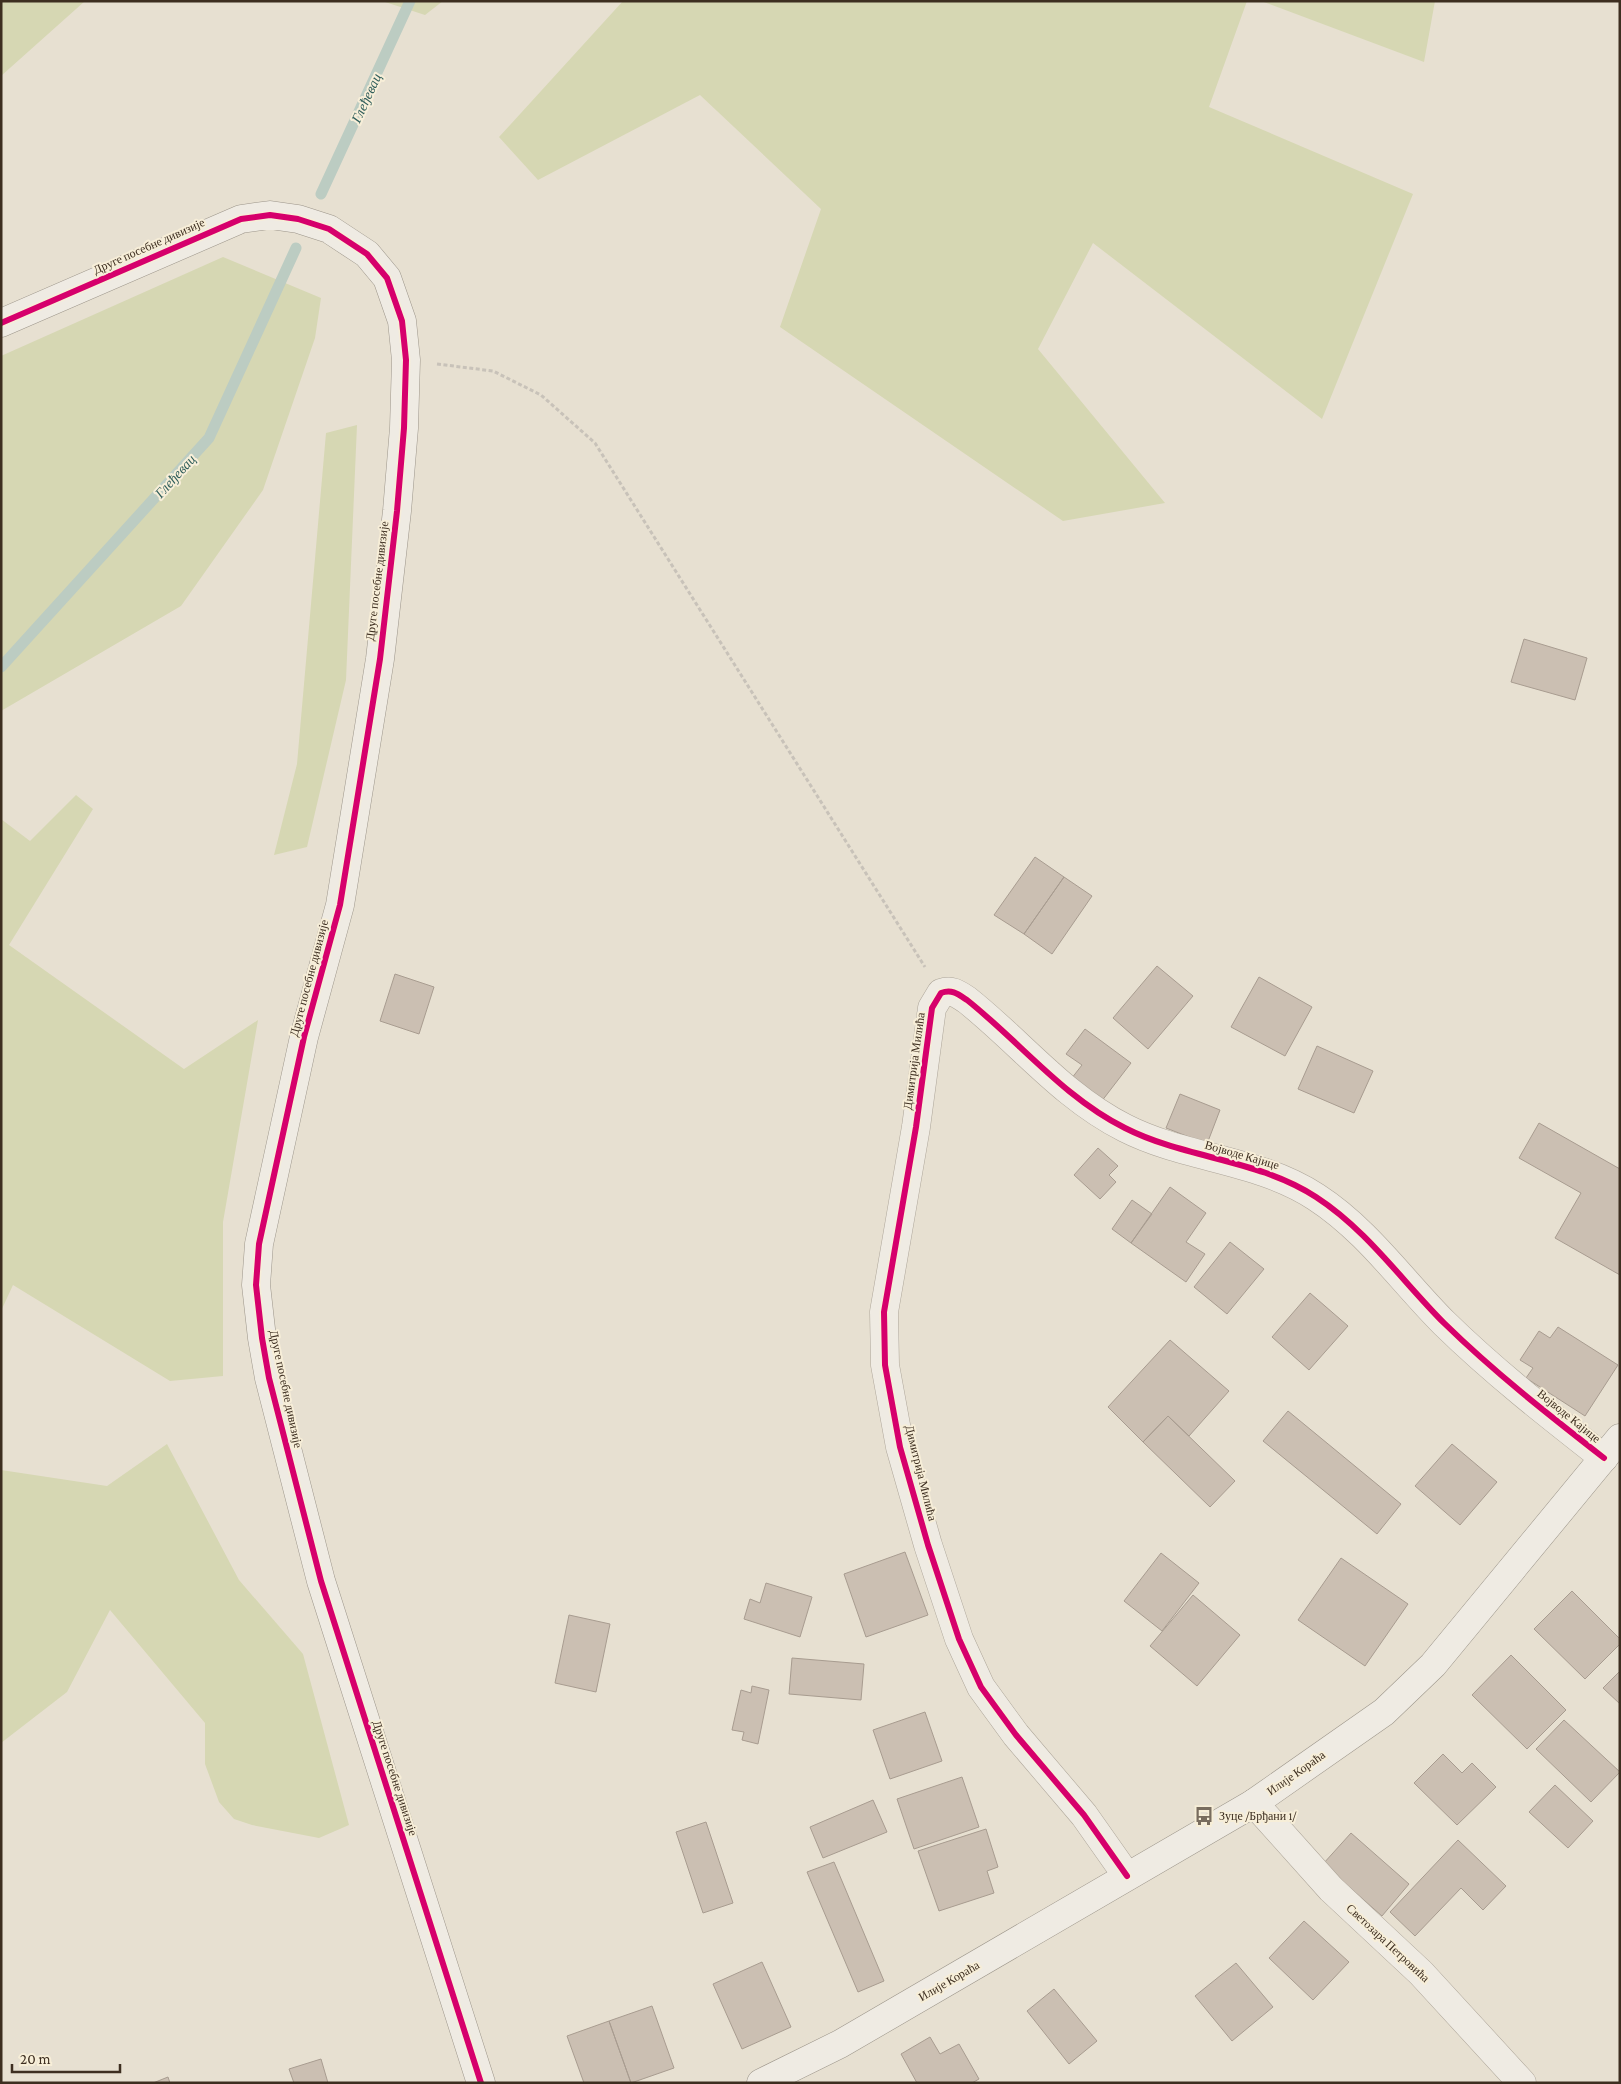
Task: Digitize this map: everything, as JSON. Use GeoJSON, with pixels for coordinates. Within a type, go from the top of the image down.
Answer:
{"type":"FeatureCollection","features":[{"type":"Feature","properties":{"kind":"street","name":"Друге посебне дивизије"},"geometry":{"type":"LineString","coordinates":[[1,323],[241,219],[270,215],[298,219],[329,229],[366,254],[387,278],[402,321],[406,360],[404,428],[398,502],[381,649],[342,895],[304,1037],[260,1244],[256,1285],[269,1378],[321,1581],[481,2083]]}},
{"type":"Feature","properties":{"kind":"street","name":"Војводе Кајице"},"geometry":{"type":"LineString","coordinates":[[941,993],[948,991],[956,992],[967,1000],[1068,1091],[1095,1111],[1124,1128],[1148,1139],[1279,1176],[1322,1201],[1354,1227],[1445,1324],[1506,1380],[1612,1448]]}},
{"type":"Feature","properties":{"kind":"street","name":"Димитрија Милића"},"geometry":{"type":"LineString","coordinates":[[941,993],[932,1008],[916,1127],[884,1312],[885,1365],[900,1447],[928,1545],[959,1639],[981,1686],[1016,1735],[1093,1827],[1127,1876]]}},
{"type":"Feature","properties":{"kind":"street","name":"Илије Кораћа"},"geometry":{"type":"LineString","coordinates":[[761,2083],[840,2044],[1254,1803],[1384,1712],[1433,1665],[1612,1448]]}},
{"type":"Feature","properties":{"kind":"street","name":"Светозара Петровића"},"geometry":{"type":"LineString","coordinates":[[1254,1803],[1331,1890],[1421,1973],[1522,2083]]}},
{"type":"Feature","properties":{"kind":"path"},"geometry":{"type":"LineString","coordinates":[[406,360],[493,371],[541,395],[595,442],[941,993]]}},
{"type":"Feature","properties":{"kind":"green space"},"geometry":{"type":"Polygon","coordinates":[[[1,1],[85,1],[1,76],[1,1]]]}},
{"type":"Feature","properties":{"kind":"green space"},"geometry":{"type":"Polygon","coordinates":[[[382,1],[443,1],[425,15],[382,1]]]}},
{"type":"Feature","properties":{"kind":"green space"},"geometry":{"type":"Polygon","coordinates":[[[623,1],[1247,1],[1209,107],[1413,194],[1322,419],[1093,243],[1038,349],[1165,503],[1063,521],[780,327],[821,209],[700,95],[538,180],[499,137],[623,1]]]}},
{"type":"Feature","properties":{"kind":"green space"},"geometry":{"type":"Polygon","coordinates":[[[1261,1],[1435,1],[1424,62],[1261,1]]]}},
{"type":"Feature","properties":{"kind":"green space"},"geometry":{"type":"Polygon","coordinates":[[[223,257],[321,298],[315,338],[263,490],[181,606],[1,711],[1,356],[223,257]]]}},
{"type":"Feature","properties":{"kind":"green space"},"geometry":{"type":"Polygon","coordinates":[[[357,425],[346,680],[307,847],[274,855],[297,764],[326,433],[357,425]]]}},
{"type":"Feature","properties":{"kind":"green space"},"geometry":{"type":"Polygon","coordinates":[[[76,795],[93,809],[9,945],[184,1069],[258,1020],[223,1222],[223,1376],[170,1381],[13,1285],[1,1311],[1,819],[30,841],[76,795]]]}},
{"type":"Feature","properties":{"kind":"green space"},"geometry":{"type":"Polygon","coordinates":[[[167,1444],[239,1580],[303,1654],[349,1825],[319,1838],[252,1825],[234,1819],[219,1802],[205,1764],[205,1723],[110,1610],[67,1692],[1,1743],[1,1470],[107,1486],[167,1444]]]}},
{"type":"Feature","properties":{"kind":"building"},"geometry":{"type":"Polygon","coordinates":[[[1524,639],[1587,658],[1575,700],[1511,682],[1524,639]]]}},
{"type":"Feature","properties":{"kind":"building"},"geometry":{"type":"Polygon","coordinates":[[[1035,857],[1064,877],[1024,934],[994,915],[1035,857]]]}},
{"type":"Feature","properties":{"kind":"building"},"geometry":{"type":"Polygon","coordinates":[[[1064,877],[1092,896],[1052,954],[1024,934],[1064,877]]]}},
{"type":"Feature","properties":{"kind":"building"},"geometry":{"type":"Polygon","coordinates":[[[1157,966],[1193,996],[1148,1049],[1113,1018],[1157,966]]]}},
{"type":"Feature","properties":{"kind":"building"},"geometry":{"type":"Polygon","coordinates":[[[395,974],[434,987],[419,1034],[380,1021],[395,974]]]}},
{"type":"Feature","properties":{"kind":"building"},"geometry":{"type":"Polygon","coordinates":[[[1259,977],[1312,1007],[1285,1056],[1231,1027],[1259,977]]]}},
{"type":"Feature","properties":{"kind":"building"},"geometry":{"type":"Polygon","coordinates":[[[1085,1029],[1131,1063],[1098,1106],[1068,1083],[1082,1065],[1066,1054],[1085,1029]]]}},
{"type":"Feature","properties":{"kind":"building"},"geometry":{"type":"Polygon","coordinates":[[[1317,1046],[1373,1071],[1354,1113],[1298,1089],[1317,1046]]]}},
{"type":"Feature","properties":{"kind":"building"},"geometry":{"type":"Polygon","coordinates":[[[1180,1094],[1220,1110],[1207,1144],[1166,1128],[1180,1094]]]}},
{"type":"Feature","properties":{"kind":"building"},"geometry":{"type":"Polygon","coordinates":[[[1539,1123],[1620,1169],[1620,1275],[1555,1238],[1581,1193],[1519,1158],[1539,1123]]]}},
{"type":"Feature","properties":{"kind":"building"},"geometry":{"type":"Polygon","coordinates":[[[1098,1148],[1118,1166],[1109,1175],[1116,1182],[1100,1199],[1074,1175],[1098,1148]]]}},
{"type":"Feature","properties":{"kind":"building"},"geometry":{"type":"Polygon","coordinates":[[[1170,1187],[1206,1213],[1186,1242],[1205,1254],[1186,1282],[1131,1243],[1170,1187]]]}},
{"type":"Feature","properties":{"kind":"building"},"geometry":{"type":"Polygon","coordinates":[[[1132,1200],[1152,1214],[1131,1243],[1112,1229],[1132,1200]]]}},
{"type":"Feature","properties":{"kind":"building"},"geometry":{"type":"Polygon","coordinates":[[[1230,1242],[1264,1269],[1227,1314],[1194,1287],[1230,1242]]]}},
{"type":"Feature","properties":{"kind":"building"},"geometry":{"type":"Polygon","coordinates":[[[1310,1293],[1348,1326],[1309,1370],[1272,1337],[1310,1293]]]}},
{"type":"Feature","properties":{"kind":"building"},"geometry":{"type":"Polygon","coordinates":[[[1558,1327],[1618,1365],[1585,1416],[1526,1378],[1533,1368],[1520,1360],[1539,1331],[1550,1338],[1558,1327]]]}},
{"type":"Feature","properties":{"kind":"building"},"geometry":{"type":"Polygon","coordinates":[[[1170,1340],[1229,1391],[1189,1436],[1168,1416],[1143,1442],[1108,1407],[1170,1340]]]}},
{"type":"Feature","properties":{"kind":"building"},"geometry":{"type":"Polygon","coordinates":[[[1288,1411],[1401,1504],[1377,1534],[1263,1441],[1288,1411]]]}},
{"type":"Feature","properties":{"kind":"building"},"geometry":{"type":"Polygon","coordinates":[[[1168,1416],[1235,1481],[1210,1507],[1143,1442],[1168,1416]]]}},
{"type":"Feature","properties":{"kind":"building"},"geometry":{"type":"Polygon","coordinates":[[[1452,1444],[1497,1482],[1460,1525],[1415,1486],[1452,1444]]]}},
{"type":"Feature","properties":{"kind":"building"},"geometry":{"type":"Polygon","coordinates":[[[905,1552],[928,1615],[866,1637],[844,1574],[905,1552]]]}},
{"type":"Feature","properties":{"kind":"building"},"geometry":{"type":"Polygon","coordinates":[[[1161,1553],[1199,1583],[1162,1631],[1124,1601],[1161,1553]]]}},
{"type":"Feature","properties":{"kind":"building"},"geometry":{"type":"Polygon","coordinates":[[[1341,1558],[1408,1604],[1365,1666],[1298,1620],[1341,1558]]]}},
{"type":"Feature","properties":{"kind":"building"},"geometry":{"type":"Polygon","coordinates":[[[766,1583],[812,1597],[800,1637],[744,1619],[750,1599],[760,1603],[766,1583]]]}},
{"type":"Feature","properties":{"kind":"building"},"geometry":{"type":"Polygon","coordinates":[[[1572,1591],[1620,1639],[1620,1644],[1585,1679],[1534,1629],[1572,1591]]]}},
{"type":"Feature","properties":{"kind":"building"},"geometry":{"type":"Polygon","coordinates":[[[1193,1595],[1240,1635],[1197,1686],[1150,1646],[1193,1595]]]}},
{"type":"Feature","properties":{"kind":"building"},"geometry":{"type":"Polygon","coordinates":[[[569,1615],[610,1624],[596,1692],[555,1683],[569,1615]]]}},
{"type":"Feature","properties":{"kind":"building"},"geometry":{"type":"Polygon","coordinates":[[[1511,1655],[1566,1710],[1527,1749],[1472,1695],[1511,1655]]]}},
{"type":"Feature","properties":{"kind":"building"},"geometry":{"type":"Polygon","coordinates":[[[792,1658],[864,1664],[861,1700],[789,1694],[792,1658]]]}},
{"type":"Feature","properties":{"kind":"building"},"geometry":{"type":"Polygon","coordinates":[[[1620,1671],[1620,1704],[1603,1688],[1620,1671]]]}},
{"type":"Feature","properties":{"kind":"building"},"geometry":{"type":"Polygon","coordinates":[[[752,1686],[769,1690],[758,1744],[742,1740],[744,1732],[732,1730],[741,1690],[751,1693],[752,1686]]]}},
{"type":"Feature","properties":{"kind":"building"},"geometry":{"type":"Polygon","coordinates":[[[925,1712],[942,1761],[890,1779],[873,1730],[925,1712]]]}},
{"type":"Feature","properties":{"kind":"building"},"geometry":{"type":"Polygon","coordinates":[[[1564,1720],[1620,1772],[1591,1802],[1536,1749],[1564,1720]]]}},
{"type":"Feature","properties":{"kind":"building"},"geometry":{"type":"Polygon","coordinates":[[[1443,1754],[1462,1773],[1472,1763],[1496,1787],[1457,1825],[1414,1783],[1443,1754]]]}},
{"type":"Feature","properties":{"kind":"building"},"geometry":{"type":"Polygon","coordinates":[[[962,1777],[979,1827],[914,1849],[897,1799],[962,1777]]]}},
{"type":"Feature","properties":{"kind":"building"},"geometry":{"type":"Polygon","coordinates":[[[1555,1785],[1593,1821],[1568,1848],[1529,1812],[1555,1785]]]}},
{"type":"Feature","properties":{"kind":"building"},"geometry":{"type":"Polygon","coordinates":[[[873,1800],[887,1832],[823,1858],[810,1827],[873,1800]]]}},
{"type":"Feature","properties":{"kind":"building"},"geometry":{"type":"Polygon","coordinates":[[[706,1822],[733,1903],[703,1913],[676,1832],[706,1822]]]}},
{"type":"Feature","properties":{"kind":"building"},"geometry":{"type":"Polygon","coordinates":[[[986,1829],[998,1867],[987,1871],[994,1893],[939,1911],[918,1851],[986,1829]]]}},
{"type":"Feature","properties":{"kind":"building"},"geometry":{"type":"Polygon","coordinates":[[[1351,1833],[1409,1884],[1382,1916],[1323,1864],[1351,1833]]]}},
{"type":"Feature","properties":{"kind":"building"},"geometry":{"type":"Polygon","coordinates":[[[1458,1840],[1506,1886],[1483,1910],[1461,1888],[1415,1936],[1390,1912],[1458,1840]]]}},
{"type":"Feature","properties":{"kind":"building"},"geometry":{"type":"Polygon","coordinates":[[[834,1862],[884,1981],[858,1992],[807,1872],[834,1862]]]}},
{"type":"Feature","properties":{"kind":"building"},"geometry":{"type":"Polygon","coordinates":[[[1304,1921],[1349,1962],[1313,2000],[1269,1958],[1304,1921]]]}},
{"type":"Feature","properties":{"kind":"building"},"geometry":{"type":"Polygon","coordinates":[[[762,1962],[791,2027],[742,2049],[713,1984],[762,1962]]]}},
{"type":"Feature","properties":{"kind":"building"},"geometry":{"type":"Polygon","coordinates":[[[1236,1963],[1273,2007],[1232,2041],[1195,1996],[1236,1963]]]}},
{"type":"Feature","properties":{"kind":"building"},"geometry":{"type":"Polygon","coordinates":[[[1054,1989],[1097,2041],[1069,2064],[1027,2011],[1054,1989]]]}},
{"type":"Feature","properties":{"kind":"building"},"geometry":{"type":"Polygon","coordinates":[[[652,2006],[674,2068],[631,2083],[609,2021],[652,2006]]]}},
{"type":"Feature","properties":{"kind":"building"},"geometry":{"type":"Polygon","coordinates":[[[609,2021],[631,2083],[584,2083],[567,2036],[609,2021]]]}},
{"type":"Feature","properties":{"kind":"building"},"geometry":{"type":"Polygon","coordinates":[[[930,2037],[940,2054],[959,2044],[979,2079],[972,2083],[917,2083],[901,2054],[930,2037]]]}},
{"type":"Feature","properties":{"kind":"building"},"geometry":{"type":"Polygon","coordinates":[[[321,2059],[328,2083],[294,2083],[289,2069],[321,2059]]]}},
{"type":"Feature","properties":{"kind":"building"},"geometry":{"type":"Polygon","coordinates":[[[168,2077],[170,2083],[153,2083],[168,2077]]]}},
{"type":"Feature","properties":{"kind":"waterway","name":"Глеђевац"},"geometry":{"type":"LineString","coordinates":[[321,194],[410,1]]}},
{"type":"Feature","properties":{"kind":"waterway","name":"Глеђевац"},"geometry":{"type":"LineString","coordinates":[[1,667],[209,438],[296,248]]}},
{"type":"Feature","properties":{"kind":"cycle path"},"geometry":{"type":"LineString","coordinates":[[1,323],[241,219],[270,215],[298,219],[329,229],[367,254],[387,278],[402,321],[406,360],[404,428],[397,511],[380,659],[340,905],[304,1037],[259,1244],[256,1285],[269,1378],[321,1581],[481,2083]]}},
{"type":"Feature","properties":{"kind":"cycle path"},"geometry":{"type":"LineString","coordinates":[[1127,1876],[1084,1815],[1016,1735],[981,1687],[959,1639],[928,1545],[900,1447],[885,1365],[884,1312],[916,1127],[932,1008],[941,993],[952,992],[967,1000],[1062,1085],[1082,1101],[1125,1128],[1172,1147],[1270,1175],[1294,1184],[1316,1197],[1368,1240],[1444,1323],[1482,1359],[1604,1458]]}},
{"type":"Feature","properties":{"kind":"place","name":"Зуце /Брђани 1/"},"geometry":{"type":"Point","coordinates":[1204,1816]}}]}
